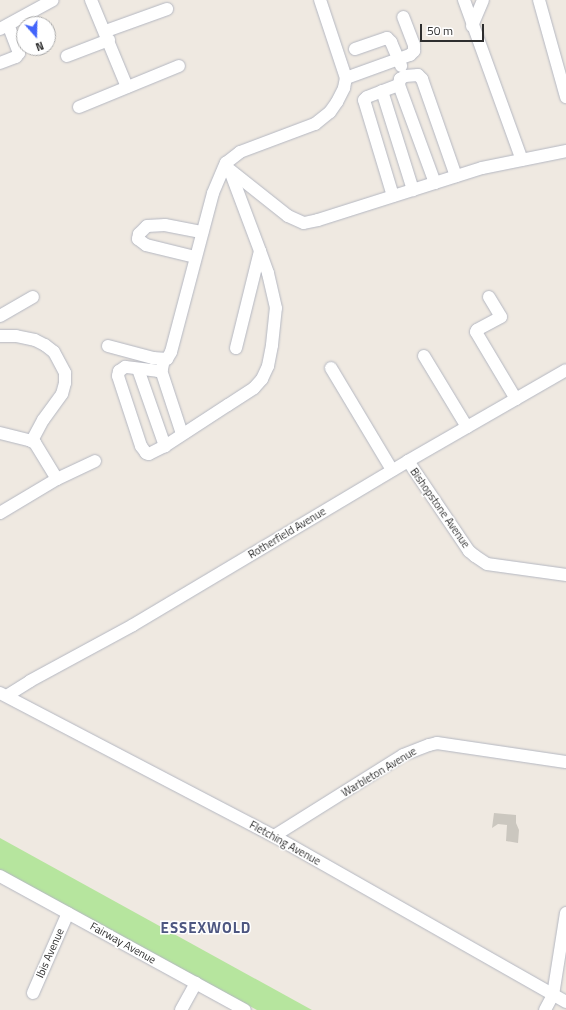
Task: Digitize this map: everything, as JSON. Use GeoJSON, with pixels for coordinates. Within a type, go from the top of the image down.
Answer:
{"type":"FeatureCollection","features":[{"type":"Feature","properties":{"kind":"street"},"geometry":{"type":"LineString","coordinates":[[0,63],[16,57],[19,53],[4,27],[53,0]]}},
{"type":"Feature","properties":{"kind":"street"},"geometry":{"type":"LineString","coordinates":[[91,0],[127,87]]}},
{"type":"Feature","properties":{"kind":"street"},"geometry":{"type":"LineString","coordinates":[[228,167],[268,272],[276,308],[276,323],[268,366],[262,379],[254,388],[165,446],[149,454],[143,451],[119,383],[118,376],[121,368],[125,366],[138,369],[163,365],[171,352],[213,193],[228,167],[240,152],[315,124],[330,112],[337,102],[344,88],[346,78],[320,0]]}},
{"type":"Feature","properties":{"kind":"street"},"geometry":{"type":"LineString","coordinates":[[464,0],[472,26],[522,160]]}},
{"type":"Feature","properties":{"kind":"street"},"geometry":{"type":"LineString","coordinates":[[472,26],[483,0]]}},
{"type":"Feature","properties":{"kind":"street"},"geometry":{"type":"LineString","coordinates":[[538,0],[566,97]]}},
{"type":"Feature","properties":{"kind":"street"},"geometry":{"type":"LineString","coordinates":[[66,56],[167,9]]}},
{"type":"Feature","properties":{"kind":"street"},"geometry":{"type":"LineString","coordinates":[[346,78],[398,60],[410,55],[414,51],[414,45],[403,17]]}},
{"type":"Feature","properties":{"kind":"street"},"geometry":{"type":"LineString","coordinates":[[355,49],[387,38],[391,42],[398,60],[402,81],[435,183]]}},
{"type":"Feature","properties":{"kind":"street"},"geometry":{"type":"LineString","coordinates":[[79,107],[179,66]]}},
{"type":"Feature","properties":{"kind":"street"},"geometry":{"type":"LineString","coordinates":[[393,196],[364,100],[367,97],[418,75],[422,79],[456,176]]}},
{"type":"Feature","properties":{"kind":"street"},"geometry":{"type":"LineString","coordinates":[[382,91],[413,190]]}},
{"type":"Feature","properties":{"kind":"street"},"geometry":{"type":"LineString","coordinates":[[228,167],[288,216],[304,223],[318,220],[482,168],[566,151]]}},
{"type":"Feature","properties":{"kind":"street"},"geometry":{"type":"LineString","coordinates":[[195,257],[146,245],[138,239],[139,234],[147,226],[165,224],[202,232]]}},
{"type":"Feature","properties":{"kind":"street"},"geometry":{"type":"LineString","coordinates":[[236,348],[260,251]]}},
{"type":"Feature","properties":{"kind":"street"},"geometry":{"type":"LineString","coordinates":[[0,316],[33,297]]}},
{"type":"Feature","properties":{"kind":"street"},"geometry":{"type":"LineString","coordinates":[[489,297],[501,317],[477,330],[476,332],[516,399]]}},
{"type":"Feature","properties":{"kind":"street"},"geometry":{"type":"LineString","coordinates":[[0,336],[22,337],[35,340],[45,345],[54,352],[65,373],[65,383],[62,394],[43,420],[32,441]]}},
{"type":"Feature","properties":{"kind":"street"},"geometry":{"type":"LineString","coordinates":[[108,346],[163,365]]}},
{"type":"Feature","properties":{"kind":"street"},"geometry":{"type":"LineString","coordinates":[[424,356],[467,426]]}},
{"type":"Feature","properties":{"kind":"street"},"geometry":{"type":"LineString","coordinates":[[163,365],[182,434]]}},
{"type":"Feature","properties":{"kind":"street"},"geometry":{"type":"LineString","coordinates":[[331,368],[392,470]]}},
{"type":"Feature","properties":{"kind":"street"},"geometry":{"type":"LineString","coordinates":[[138,369],[165,446]]}},
{"type":"Feature","properties":{"kind":"street","name":"Rotherfield Avenue"},"geometry":{"type":"LineString","coordinates":[[4,694],[133,625],[392,470],[566,370]]}},
{"type":"Feature","properties":{"kind":"street"},"geometry":{"type":"LineString","coordinates":[[0,433],[32,441],[37,446],[57,479]]}},
{"type":"Feature","properties":{"kind":"street"},"geometry":{"type":"LineString","coordinates":[[0,513],[57,479],[95,461]]}},
{"type":"Feature","properties":{"kind":"street","name":"Bishopstone Avenue"},"geometry":{"type":"LineString","coordinates":[[408,461],[469,551],[475,556],[488,564],[566,575]]}},
{"type":"Feature","properties":{"kind":"street","name":"Fletching Avenue"},"geometry":{"type":"LineString","coordinates":[[4,694],[274,836],[566,1002]]}},
{"type":"Feature","properties":{"kind":"street","name":"Warbleton Avenue"},"geometry":{"type":"LineString","coordinates":[[274,836],[403,755],[429,745],[437,743],[566,762]]}},
{"type":"Feature","properties":{"kind":"street","name":"Fairway Avenue"},"geometry":{"type":"LineString","coordinates":[[0,876],[245,1010]]}},
{"type":"Feature","properties":{"kind":"street","name":"Ibis Avenue"},"geometry":{"type":"LineString","coordinates":[[33,993],[68,913]]}},
{"type":"Feature","properties":{"kind":"street"},"geometry":{"type":"LineString","coordinates":[[545,1010],[553,995],[566,913]]}},
{"type":"Feature","properties":{"kind":"street"},"geometry":{"type":"LineString","coordinates":[[181,1010],[196,983]]}},
{"type":"Feature","properties":{"kind":"green space"},"geometry":{"type":"Polygon","coordinates":[[[0,838],[312,1010],[257,1010],[0,871],[0,838]]]}},
{"type":"Feature","properties":{"kind":"building"},"geometry":{"type":"Polygon","coordinates":[[[494,813],[516,815],[516,823],[519,830],[518,843],[506,841],[507,825],[498,824],[492,828],[494,813]]]}},
{"type":"Feature","properties":{"kind":"district","name":"ESSEXWOLD"},"geometry":{"type":"Point","coordinates":[206,928]}}]}
